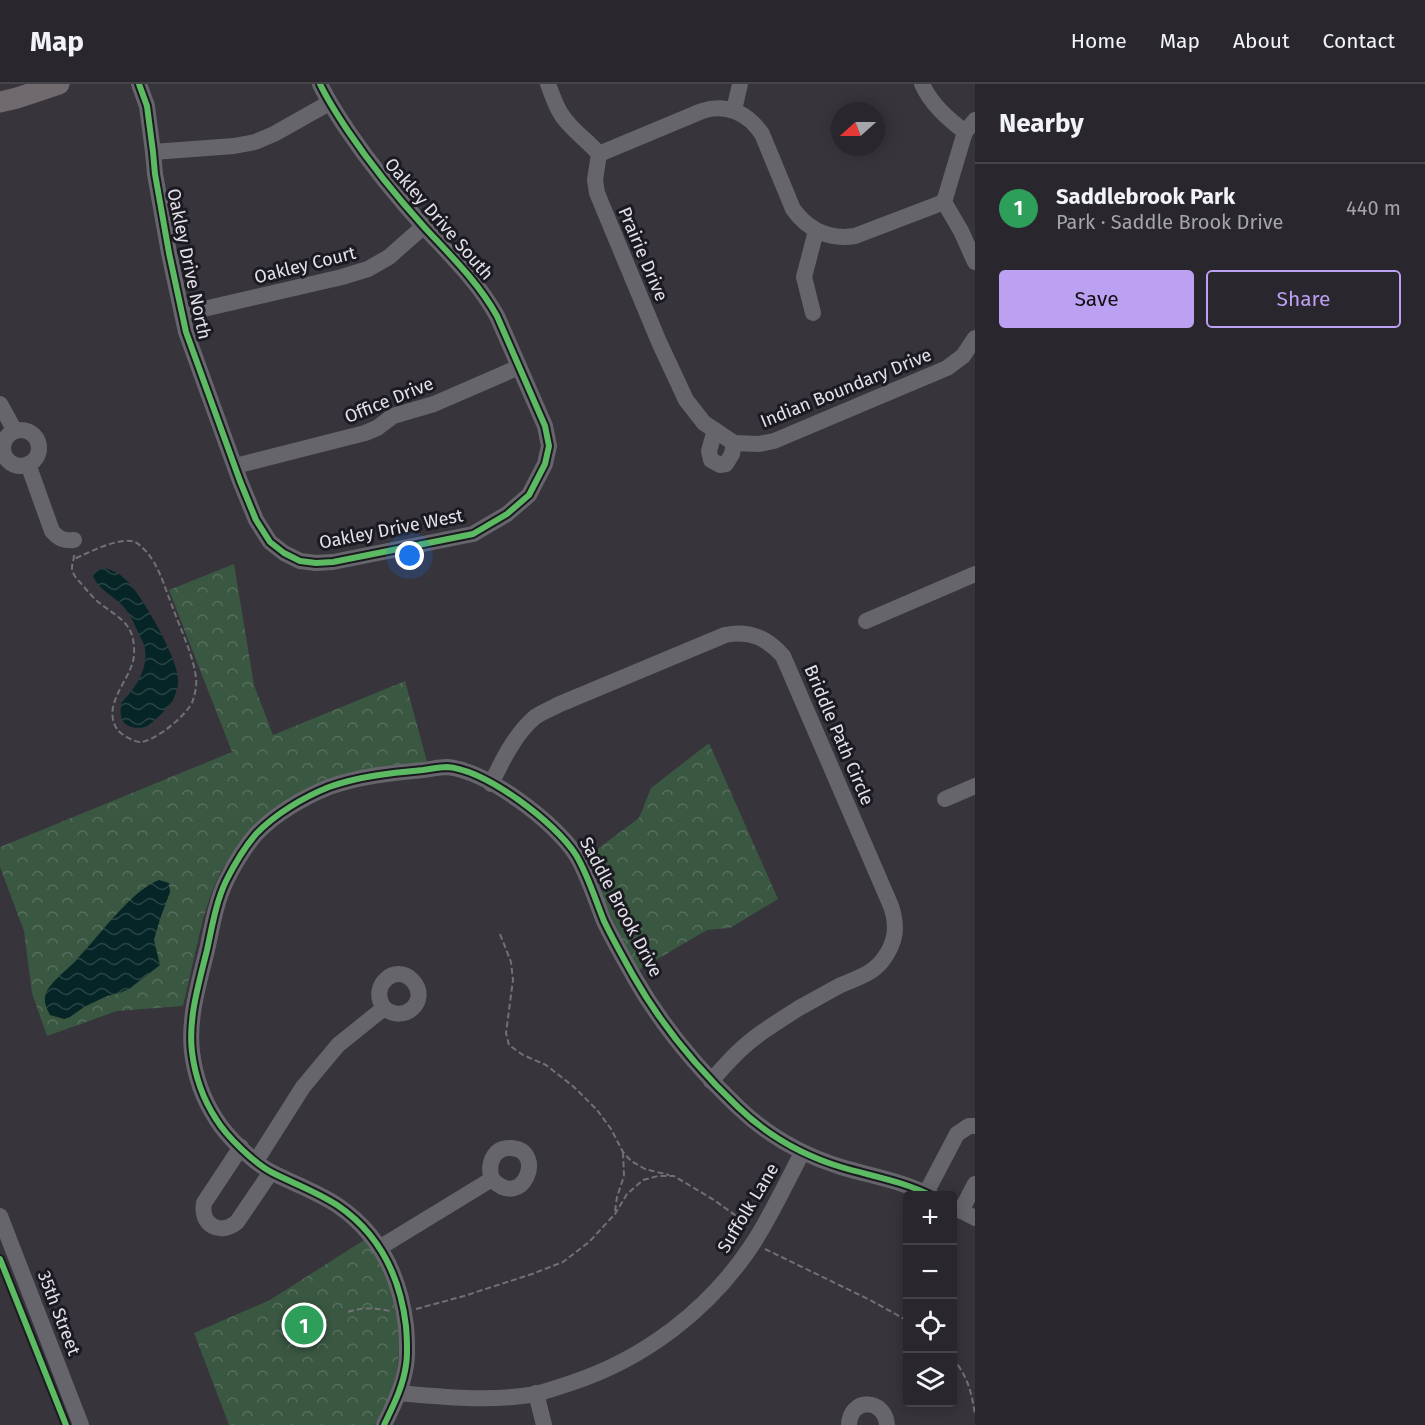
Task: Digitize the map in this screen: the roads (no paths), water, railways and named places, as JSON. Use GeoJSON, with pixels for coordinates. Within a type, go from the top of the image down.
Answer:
{"type":"FeatureCollection","features":[{"type":"Feature","properties":{"kind":"main road"},"geometry":{"type":"LineString","coordinates":[[0,102],[59,84]]}},
{"type":"Feature","properties":{"kind":"street","name":"Oakley Drive North"},"geometry":{"type":"LineString","coordinates":[[139,84],[147,106],[155,174],[182,314],[192,349],[238,473]]}},
{"type":"Feature","properties":{"kind":"street","name":"Oakley Drive South"},"geometry":{"type":"LineString","coordinates":[[320,84],[366,157],[488,299],[545,426],[549,446]]}},
{"type":"Feature","properties":{"kind":"street"},"geometry":{"type":"LineString","coordinates":[[548,84],[568,124],[599,154],[702,111],[721,107],[739,112],[762,134],[793,209],[816,231],[832,236],[855,236],[944,202]]}},
{"type":"Feature","properties":{"kind":"street"},"geometry":{"type":"LineString","coordinates":[[734,110],[740,84]]}},
{"type":"Feature","properties":{"kind":"street"},"geometry":{"type":"LineString","coordinates":[[922,84],[932,102],[946,116],[970,126],[944,202]]}},
{"type":"Feature","properties":{"kind":"street"},"geometry":{"type":"LineString","coordinates":[[153,152],[234,146],[255,142],[330,103]]}},
{"type":"Feature","properties":{"kind":"street","name":"Prairie Drive"},"geometry":{"type":"LineString","coordinates":[[599,154],[595,180],[597,193],[659,342],[686,400],[699,419],[723,436]]}},
{"type":"Feature","properties":{"kind":"street"},"geometry":{"type":"LineString","coordinates":[[944,202],[962,231],[975,262]]}},
{"type":"Feature","properties":{"kind":"street","name":"Oakley Court"},"geometry":{"type":"LineString","coordinates":[[182,314],[368,269],[389,257],[424,226]]}},
{"type":"Feature","properties":{"kind":"street"},"geometry":{"type":"LineString","coordinates":[[813,313],[804,277],[816,231]]}},
{"type":"Feature","properties":{"kind":"street","name":"Indian Boundary Drive"},"geometry":{"type":"LineString","coordinates":[[723,436],[759,444],[774,441],[947,368],[963,356],[975,338]]}},
{"type":"Feature","properties":{"kind":"street","name":"Office Drive"},"geometry":{"type":"LineString","coordinates":[[238,473],[365,433],[377,428],[393,416],[434,404],[519,367]]}},
{"type":"Feature","properties":{"kind":"street"},"geometry":{"type":"LineString","coordinates":[[0,404],[15,431]]}},
{"type":"Feature","properties":{"kind":"street"},"geometry":{"type":"LineString","coordinates":[[15,431],[30,432],[38,444],[36,457],[28,464],[18,466],[12,464],[4,454],[4,440],[15,431]]}},
{"type":"Feature","properties":{"kind":"street","name":"Oakley Drive West"},"geometry":{"type":"LineString","coordinates":[[238,473],[256,520],[275,546],[300,561],[333,562],[473,534],[507,514],[529,495],[545,464],[549,446]]}},
{"type":"Feature","properties":{"kind":"street"},"geometry":{"type":"LineString","coordinates":[[28,464],[52,531],[64,541],[72,540]]}},
{"type":"Feature","properties":{"kind":"street"},"geometry":{"type":"LineString","coordinates":[[866,621],[975,574]]}},
{"type":"Feature","properties":{"kind":"street","name":"Briddle Path Circle"},"geometry":{"type":"LineString","coordinates":[[491,784],[501,763],[523,729],[536,717],[560,704],[725,635],[740,634],[761,637],[783,656],[891,906],[895,927],[892,947],[872,970],[800,1008],[755,1039],[737,1053],[711,1081]]}},
{"type":"Feature","properties":{"kind":"street","name":"Saddle Brook Drive"},"geometry":{"type":"LineString","coordinates":[[384,1425],[399,1393],[406,1364],[406,1333],[402,1298],[389,1262],[359,1222],[320,1195],[271,1172],[256,1161],[220,1125],[206,1103],[198,1083],[192,1052],[191,1033],[195,1004],[224,884],[238,859],[260,830],[310,795],[346,782],[385,774],[444,767],[467,771],[520,801],[553,828],[576,855],[610,934],[637,982],[665,1024],[711,1081],[762,1128],[802,1153],[921,1191]]}},
{"type":"Feature","properties":{"kind":"street"},"geometry":{"type":"LineString","coordinates":[[945,799],[975,786]]}},
{"type":"Feature","properties":{"kind":"street"},"geometry":{"type":"LineString","coordinates":[[256,1161],[303,1087],[338,1046],[384,1008]]}},
{"type":"Feature","properties":{"kind":"street"},"geometry":{"type":"LineString","coordinates":[[930,1191],[957,1134],[969,1126],[975,1126]]}},
{"type":"Feature","properties":{"kind":"street"},"geometry":{"type":"LineString","coordinates":[[241,1147],[204,1203],[204,1216],[208,1222],[219,1228],[232,1227],[271,1172]]}},
{"type":"Feature","properties":{"kind":"street","name":"Suffolk Lane"},"geometry":{"type":"LineString","coordinates":[[399,1393],[473,1399],[536,1394],[608,1369],[642,1351],[682,1323],[721,1286],[756,1238],[802,1153]]}},
{"type":"Feature","properties":{"kind":"street"},"geometry":{"type":"LineString","coordinates":[[379,1248],[492,1179]]}},
{"type":"Feature","properties":{"kind":"street"},"geometry":{"type":"LineString","coordinates":[[963,1212],[975,1184]]}},
{"type":"Feature","properties":{"kind":"street","name":"35th Street"},"geometry":{"type":"LineString","coordinates":[[0,1216],[81,1425]]}},
{"type":"Feature","properties":{"kind":"street"},"geometry":{"type":"LineString","coordinates":[[536,1394],[544,1425]]}},
{"type":"Feature","properties":{"kind":"street"},"geometry":{"type":"LineString","coordinates":[[849,1425],[849,1418],[854,1411],[859,1406],[868,1404],[876,1406],[883,1412],[887,1425]]}},
{"type":"Feature","properties":{"kind":"water"},"geometry":{"type":"Polygon","coordinates":[[[104,568],[124,578],[138,595],[156,623],[178,675],[178,687],[173,700],[147,726],[135,728],[122,720],[121,703],[132,691],[140,677],[145,653],[144,645],[126,610],[95,581],[93,576],[104,568]]]}},
{"type":"Feature","properties":{"kind":"water"},"geometry":{"type":"Polygon","coordinates":[[[159,880],[169,883],[170,892],[154,940],[160,965],[129,989],[107,996],[70,1017],[64,1019],[50,1015],[45,999],[52,984],[75,962],[127,903],[159,880]]]}},
{"type":"Feature","properties":{"kind":"place","name":"Saddlebrook Park"},"geometry":{"type":"Point","coordinates":[304,1325]}}]}
